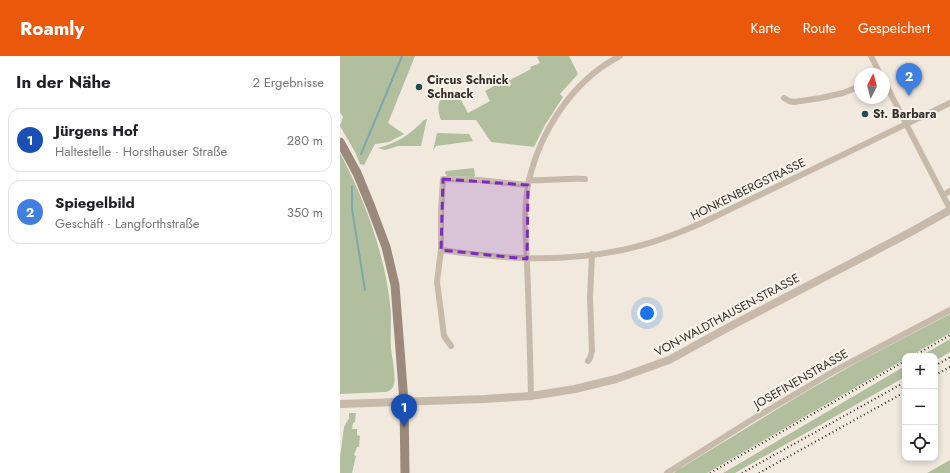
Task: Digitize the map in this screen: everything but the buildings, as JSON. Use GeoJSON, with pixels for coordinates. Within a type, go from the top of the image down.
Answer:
{"type":"FeatureCollection","features":[{"type":"Feature","properties":{"kind":"main road"},"geometry":{"type":"LineString","coordinates":[[340,142],[357,173],[371,207],[386,247],[395,285],[404,402],[404,473]]}},
{"type":"Feature","properties":{"kind":"street"},"geometry":{"type":"LineString","coordinates":[[531,396],[526,216],[529,183],[543,140],[560,110],[592,74],[620,56]]}},
{"type":"Feature","properties":{"kind":"street"},"geometry":{"type":"LineString","coordinates":[[871,56],[877,68]]}},
{"type":"Feature","properties":{"kind":"street"},"geometry":{"type":"LineString","coordinates":[[784,98],[794,102],[821,98],[843,93],[854,88]]}},
{"type":"Feature","properties":{"kind":"street"},"geometry":{"type":"LineString","coordinates":[[890,93],[950,210]]}},
{"type":"Feature","properties":{"kind":"street","name":"HONKENBERGSTRASSE"},"geometry":{"type":"LineString","coordinates":[[441,250],[503,258],[527,259],[559,258],[633,248],[682,232],[950,103]]}},
{"type":"Feature","properties":{"kind":"street"},"geometry":{"type":"LineString","coordinates":[[451,346],[444,336],[437,282],[441,250],[442,179],[529,183],[562,178],[585,179]]}},
{"type":"Feature","properties":{"kind":"street"},"geometry":{"type":"LineString","coordinates":[[943,195],[950,191]]}},
{"type":"Feature","properties":{"kind":"street","name":"VON-WALDTHAUSEN-STRASSE"},"geometry":{"type":"LineString","coordinates":[[340,404],[531,396],[554,393],[616,379],[669,360],[950,210]]}},
{"type":"Feature","properties":{"kind":"street"},"geometry":{"type":"LineString","coordinates":[[588,361],[592,351],[590,298],[592,254]]}},
{"type":"Feature","properties":{"kind":"street","name":"JOSEFINENSTRASSE"},"geometry":{"type":"LineString","coordinates":[[667,473],[753,419],[836,370],[950,310]]}},
{"type":"Feature","properties":{"kind":"highlighted area"},"geometry":{"type":"Polygon","coordinates":[[[443,179],[528,185],[527,259],[441,250],[443,179]]]}},
{"type":"Feature","properties":{"kind":"green space"},"geometry":{"type":"Polygon","coordinates":[[[340,56],[415,56],[388,123],[404,134],[389,142],[375,144],[364,165],[360,164],[340,126],[343,117],[340,112],[340,56]]]}},
{"type":"Feature","properties":{"kind":"green space"},"geometry":{"type":"Polygon","coordinates":[[[569,56],[578,74],[560,94],[563,97],[545,125],[534,147],[491,142],[476,120],[441,120],[438,108],[440,101],[445,96],[460,98],[468,113],[490,101],[485,91],[507,79],[510,80],[531,69],[530,67],[540,63],[537,57],[569,56]]]}},
{"type":"Feature","properties":{"kind":"green space"},"geometry":{"type":"Polygon","coordinates":[[[427,119],[421,146],[398,146],[385,150],[378,148],[403,137],[427,119]]]}},
{"type":"Feature","properties":{"kind":"green space"},"geometry":{"type":"Polygon","coordinates":[[[437,133],[469,134],[473,141],[436,146],[433,151],[437,133]]]}},
{"type":"Feature","properties":{"kind":"green space"},"geometry":{"type":"Polygon","coordinates":[[[340,153],[357,188],[372,226],[387,284],[391,309],[391,348],[394,386],[386,392],[340,394],[340,153]]]}},
{"type":"Feature","properties":{"kind":"green space"},"geometry":{"type":"Polygon","coordinates":[[[474,168],[474,177],[447,176],[445,173],[446,171],[474,168]]]}},
{"type":"Feature","properties":{"kind":"green space"},"geometry":{"type":"Polygon","coordinates":[[[950,314],[950,333],[915,353],[902,353],[902,361],[707,473],[674,473],[678,468],[681,468],[802,394],[858,362],[950,314]]]}},
{"type":"Feature","properties":{"kind":"green space"},"geometry":{"type":"Polygon","coordinates":[[[950,339],[950,352],[938,359],[938,353],[926,353],[950,339]]]}},
{"type":"Feature","properties":{"kind":"green space"},"geometry":{"type":"Polygon","coordinates":[[[902,368],[902,379],[735,473],[723,473],[902,368]]]}},
{"type":"Feature","properties":{"kind":"green space"},"geometry":{"type":"Polygon","coordinates":[[[349,413],[356,413],[355,422],[353,423],[352,429],[357,429],[357,435],[360,436],[359,447],[357,447],[354,455],[356,456],[352,473],[340,473],[340,458],[344,427],[349,418],[349,413]]]}},
{"type":"Feature","properties":{"kind":"green space"},"geometry":{"type":"Polygon","coordinates":[[[950,460],[950,473],[927,473],[950,460]]]}},
{"type":"Feature","properties":{"kind":"waterway"},"geometry":{"type":"LineString","coordinates":[[361,154],[402,56]]}},
{"type":"Feature","properties":{"kind":"waterway"},"geometry":{"type":"LineString","coordinates":[[352,186],[352,209],[365,290]]}},
{"type":"Feature","properties":{"kind":"railway"},"geometry":{"type":"LineString","coordinates":[[919,353],[950,335]]}},
{"type":"Feature","properties":{"kind":"railway"},"geometry":{"type":"LineString","coordinates":[[938,364],[950,357]]}},
{"type":"Feature","properties":{"kind":"railway"},"geometry":{"type":"LineString","coordinates":[[710,473],[902,363]]}},
{"type":"Feature","properties":{"kind":"railway"},"geometry":{"type":"LineString","coordinates":[[938,373],[950,367]]}},
{"type":"Feature","properties":{"kind":"railway"},"geometry":{"type":"LineString","coordinates":[[742,473],[902,384]]}},
{"type":"Feature","properties":{"kind":"railway"},"geometry":{"type":"LineString","coordinates":[[759,473],[902,394]]}},
{"type":"Feature","properties":{"kind":"place","name":"Circus Schnick Schnack"},"geometry":{"type":"Point","coordinates":[419,87]}},
{"type":"Feature","properties":{"kind":"place","name":"Spiegelbild"},"geometry":{"type":"Point","coordinates":[909,96]}},
{"type":"Feature","properties":{"kind":"place","name":"St. Barbara"},"geometry":{"type":"Point","coordinates":[865,114]}},
{"type":"Feature","properties":{"kind":"place","name":"Jürgens Hof"},"geometry":{"type":"Point","coordinates":[404,427]}}]}
